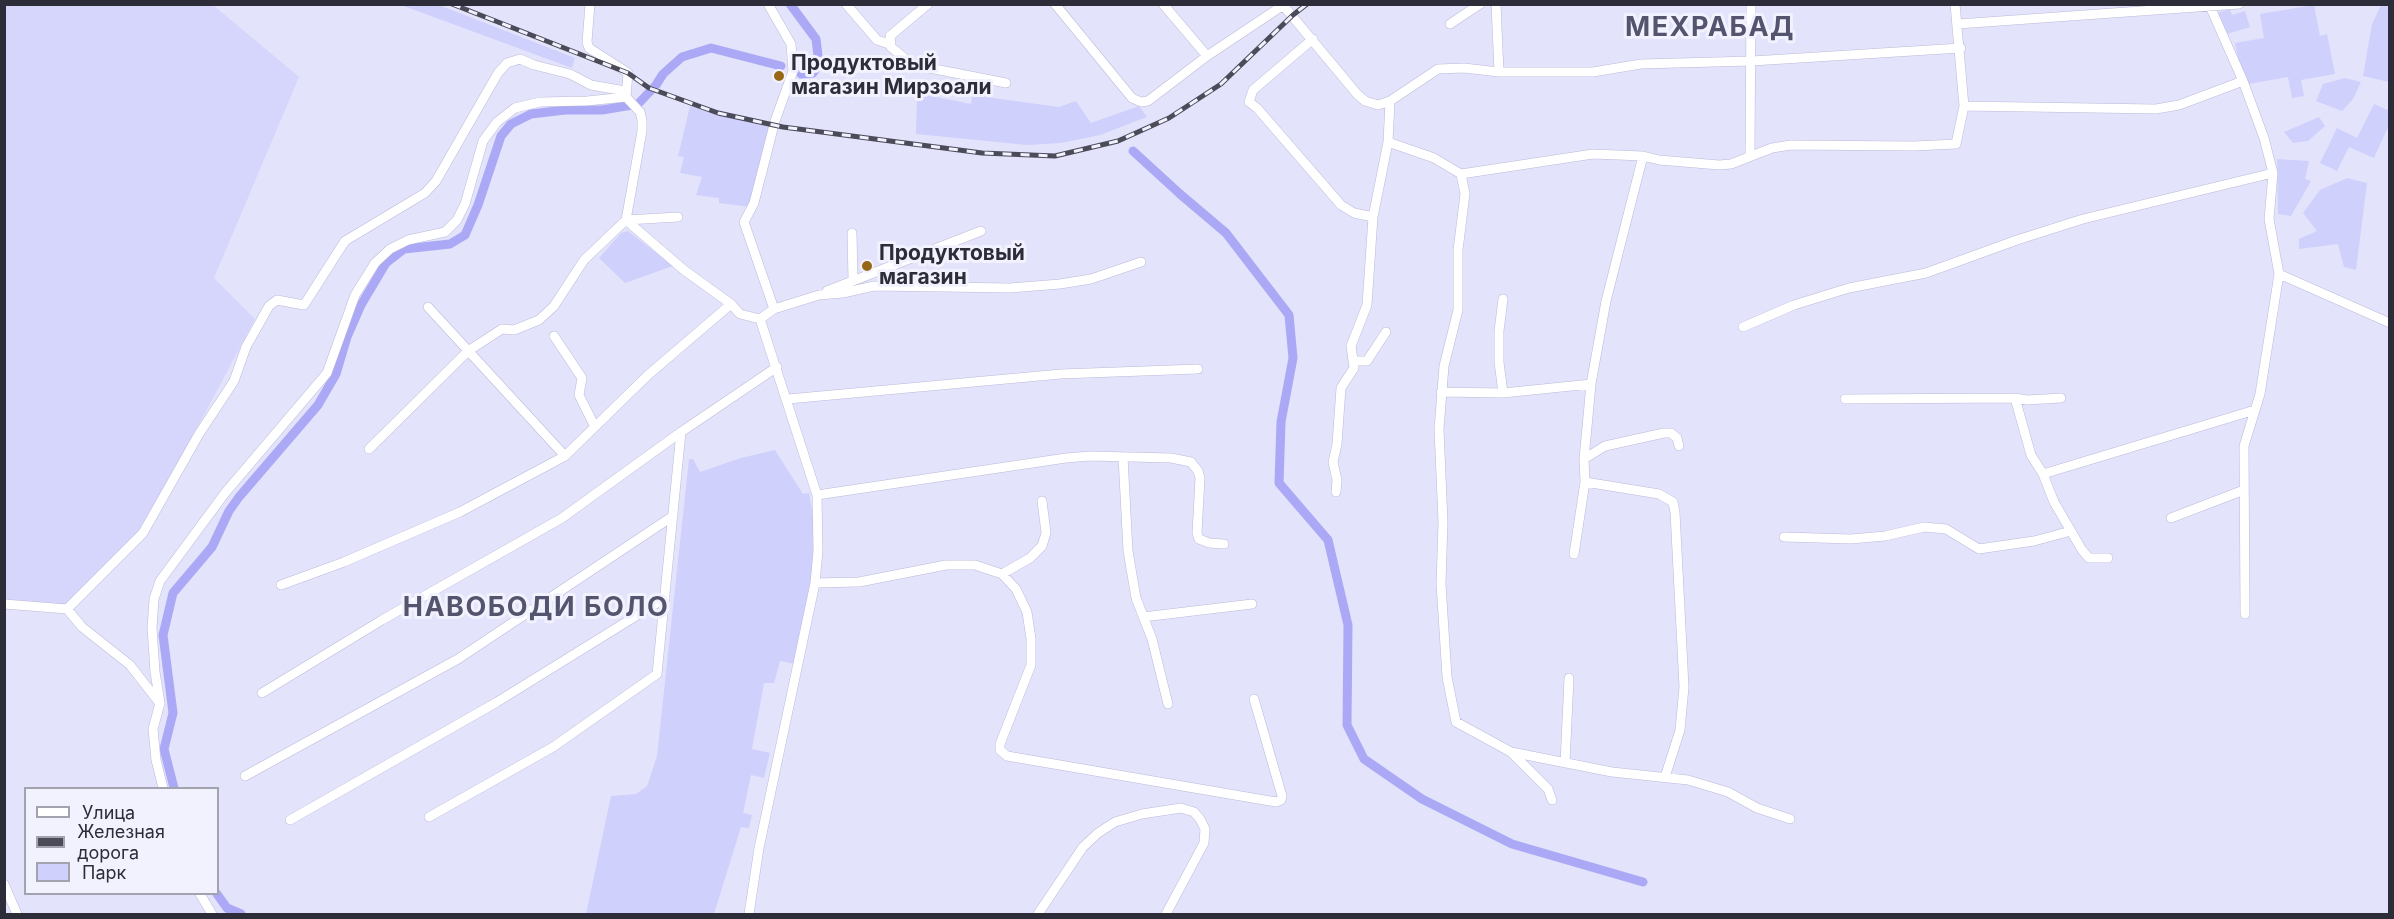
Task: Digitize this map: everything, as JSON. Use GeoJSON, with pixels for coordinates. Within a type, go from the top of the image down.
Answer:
{"type":"FeatureCollection","features":[{"type":"Feature","properties":{"kind":"street"},"geometry":{"type":"LineString","coordinates":[[590,4],[587,42],[589,48],[628,73],[625,94]]}},
{"type":"Feature","properties":{"kind":"street"},"geometry":{"type":"LineString","coordinates":[[768,4],[791,44],[793,71],[775,121],[754,203],[744,222],[774,309]]}},
{"type":"Feature","properties":{"kind":"street"},"geometry":{"type":"LineString","coordinates":[[846,4],[877,40],[889,44],[913,64],[1006,83]]}},
{"type":"Feature","properties":{"kind":"street"},"geometry":{"type":"LineString","coordinates":[[889,44],[890,36],[928,4]]}},
{"type":"Feature","properties":{"kind":"street"},"geometry":{"type":"LineString","coordinates":[[1055,4],[1132,98],[1141,102],[1145,102],[1283,5],[1365,101],[1378,105],[1390,101],[1438,69],[1464,68],[1499,72],[1593,72],[1641,64],[1752,61],[1961,48]]}},
{"type":"Feature","properties":{"kind":"street"},"geometry":{"type":"LineString","coordinates":[[1163,4],[1208,56]]}},
{"type":"Feature","properties":{"kind":"street"},"geometry":{"type":"LineString","coordinates":[[1450,24],[1480,4]]}},
{"type":"Feature","properties":{"kind":"street"},"geometry":{"type":"LineString","coordinates":[[1496,4],[1499,72]]}},
{"type":"Feature","properties":{"kind":"street"},"geometry":{"type":"LineString","coordinates":[[1750,155],[1752,4]]}},
{"type":"Feature","properties":{"kind":"street"},"geometry":{"type":"LineString","coordinates":[[1388,142],[1434,158],[1461,174],[1593,154],[1643,156],[1659,160],[1713,165],[1731,164],[1750,155],[1791,145],[1956,144],[1964,106],[1961,48],[1955,4]]}},
{"type":"Feature","properties":{"kind":"street"},"geometry":{"type":"LineString","coordinates":[[1958,24],[2239,4]]}},
{"type":"Feature","properties":{"kind":"street"},"geometry":{"type":"LineString","coordinates":[[2209,5],[2243,81],[2264,138],[2273,173],[2269,219],[2279,274],[2264,371],[2244,446],[2245,614]]}},
{"type":"Feature","properties":{"kind":"street"},"geometry":{"type":"LineString","coordinates":[[1313,39],[1253,90],[1249,102],[1257,108],[1341,206],[1354,213],[1373,217]]}},
{"type":"Feature","properties":{"kind":"street"},"geometry":{"type":"LineString","coordinates":[[68,609],[143,532],[199,434],[234,381],[246,347],[269,306],[277,300],[304,305],[345,241],[425,193],[436,180],[498,73],[507,63],[520,59],[570,74],[591,85],[625,94],[640,112],[642,120],[626,220],[584,260],[554,306],[539,320],[514,330],[502,329],[468,351],[369,449]]}},
{"type":"Feature","properties":{"kind":"street"},"geometry":{"type":"LineString","coordinates":[[1964,106],[2156,109],[2179,105],[2243,81]]}},
{"type":"Feature","properties":{"kind":"street"},"geometry":{"type":"LineString","coordinates":[[162,787],[153,729],[160,703],[152,628],[154,599],[160,581],[225,493],[327,373],[355,295],[375,263],[390,249],[408,240],[445,231],[457,220],[465,204],[483,141],[497,122],[515,108],[540,102],[587,101],[625,94]]}},
{"type":"Feature","properties":{"kind":"street"},"geometry":{"type":"LineString","coordinates":[[1336,492],[1333,462],[1341,388],[1354,368],[1351,346],[1370,291],[1373,217],[1388,142],[1390,101]]}},
{"type":"Feature","properties":{"kind":"street"},"geometry":{"type":"LineString","coordinates":[[1574,554],[1585,482],[1584,459],[1591,384],[1609,290],[1643,156]]}},
{"type":"Feature","properties":{"kind":"street"},"geometry":{"type":"LineString","coordinates":[[1743,327],[1794,305],[1849,288],[1926,273],[2083,219],[2273,173]]}},
{"type":"Feature","properties":{"kind":"street"},"geometry":{"type":"LineString","coordinates":[[1461,174],[1465,194],[1458,250],[1458,310],[1444,366],[1441,392],[1442,584],[1447,677],[1456,722],[1511,752],[1548,789],[1552,800]]}},
{"type":"Feature","properties":{"kind":"street"},"geometry":{"type":"LineString","coordinates":[[626,220],[678,217]]}},
{"type":"Feature","properties":{"kind":"street"},"geometry":{"type":"LineString","coordinates":[[626,220],[684,270],[731,304],[740,314],[760,319],[774,309],[819,295],[981,231]]}},
{"type":"Feature","properties":{"kind":"street"},"geometry":{"type":"LineString","coordinates":[[852,233],[853,280]]}},
{"type":"Feature","properties":{"kind":"street"},"geometry":{"type":"LineString","coordinates":[[819,295],[843,293],[874,286],[1010,288],[1060,284],[1091,279],[1141,262]]}},
{"type":"Feature","properties":{"kind":"street"},"geometry":{"type":"LineString","coordinates":[[2279,274],[2390,323]]}},
{"type":"Feature","properties":{"kind":"street"},"geometry":{"type":"LineString","coordinates":[[1503,299],[1499,331],[1499,362],[1503,393]]}},
{"type":"Feature","properties":{"kind":"street"},"geometry":{"type":"LineString","coordinates":[[281,585],[344,562],[460,512],[565,456],[648,375],[731,304]]}},
{"type":"Feature","properties":{"kind":"street"},"geometry":{"type":"LineString","coordinates":[[428,307],[565,456]]}},
{"type":"Feature","properties":{"kind":"street"},"geometry":{"type":"LineString","coordinates":[[749,915],[759,848],[815,583],[818,551],[817,495],[788,399],[760,319]]}},
{"type":"Feature","properties":{"kind":"street"},"geometry":{"type":"LineString","coordinates":[[1354,361],[1367,361],[1386,332]]}},
{"type":"Feature","properties":{"kind":"street"},"geometry":{"type":"LineString","coordinates":[[554,336],[582,378],[579,395],[595,428]]}},
{"type":"Feature","properties":{"kind":"street"},"geometry":{"type":"LineString","coordinates":[[262,693],[382,620],[562,518],[681,432],[777,367]]}},
{"type":"Feature","properties":{"kind":"street"},"geometry":{"type":"LineString","coordinates":[[788,399],[1061,374],[1198,369]]}},
{"type":"Feature","properties":{"kind":"street"},"geometry":{"type":"LineString","coordinates":[[1441,392],[1503,393],[1591,384]]}},
{"type":"Feature","properties":{"kind":"street"},"geometry":{"type":"LineString","coordinates":[[2015,398],[2031,455],[2043,474],[2054,502],[2089,558],[2108,558]]}},
{"type":"Feature","properties":{"kind":"street"},"geometry":{"type":"LineString","coordinates":[[1845,399],[2061,399]]}},
{"type":"Feature","properties":{"kind":"street"},"geometry":{"type":"LineString","coordinates":[[2043,474],[2255,410]]}},
{"type":"Feature","properties":{"kind":"street"},"geometry":{"type":"LineString","coordinates":[[429,817],[553,747],[657,674],[681,432]]}},
{"type":"Feature","properties":{"kind":"street"},"geometry":{"type":"LineString","coordinates":[[1584,459],[1605,446],[1664,433],[1671,433],[1677,438],[1679,446]]}},
{"type":"Feature","properties":{"kind":"street"},"geometry":{"type":"LineString","coordinates":[[817,495],[1065,458],[1090,456],[1172,458],[1191,462],[1200,478],[1197,533],[1199,538],[1209,543],[1224,544]]}},
{"type":"Feature","properties":{"kind":"street"},"geometry":{"type":"LineString","coordinates":[[1123,457],[1128,551],[1136,598],[1152,639],[1168,704]]}},
{"type":"Feature","properties":{"kind":"street"},"geometry":{"type":"LineString","coordinates":[[1585,482],[1659,494],[1673,502],[1684,687],[1680,730],[1665,777]]}},
{"type":"Feature","properties":{"kind":"street"},"geometry":{"type":"LineString","coordinates":[[2171,518],[2244,490]]}},
{"type":"Feature","properties":{"kind":"street"},"geometry":{"type":"LineString","coordinates":[[1002,574],[1029,558],[1042,546],[1046,533],[1042,501]]}},
{"type":"Feature","properties":{"kind":"street"},"geometry":{"type":"LineString","coordinates":[[245,776],[458,659],[673,516]]}},
{"type":"Feature","properties":{"kind":"street"},"geometry":{"type":"LineString","coordinates":[[1784,537],[1851,539],[1885,536],[1924,527],[1946,529],[1979,549],[2034,541],[2072,531]]}},
{"type":"Feature","properties":{"kind":"street"},"geometry":{"type":"LineString","coordinates":[[815,583],[859,582],[946,565],[975,565],[1002,574],[1016,589],[1027,612],[1031,639],[1031,665],[1000,744],[1000,750],[1007,756],[1276,802],[1281,800],[1282,796],[1254,699]]}},
{"type":"Feature","properties":{"kind":"street"},"geometry":{"type":"LineString","coordinates":[[290,820],[498,702],[665,598]]}},
{"type":"Feature","properties":{"kind":"street"},"geometry":{"type":"LineString","coordinates":[[4,604],[68,609],[82,627],[130,665],[160,703]]}},
{"type":"Feature","properties":{"kind":"street"},"geometry":{"type":"LineString","coordinates":[[1143,617],[1252,604]]}},
{"type":"Feature","properties":{"kind":"street"},"geometry":{"type":"LineString","coordinates":[[1565,763],[1569,678]]}},
{"type":"Feature","properties":{"kind":"street"},"geometry":{"type":"LineString","coordinates":[[1511,752],[1612,771],[1688,780],[1728,792],[1757,808],[1790,819]]}},
{"type":"Feature","properties":{"kind":"street"},"geometry":{"type":"LineString","coordinates":[[1038,915],[1083,847],[1098,833],[1115,822],[1142,814],[1181,808],[1194,812],[1200,819],[1205,829],[1204,843],[1166,915]]}},
{"type":"Feature","properties":{"kind":"street"},"geometry":{"type":"LineString","coordinates":[[4,884],[16,915]]}},
{"type":"Feature","properties":{"kind":"street"},"geometry":{"type":"LineString","coordinates":[[201,895],[212,915]]}},
{"type":"Feature","properties":{"kind":"shaded area"},"geometry":{"type":"Polygon","coordinates":[[[4,5],[213,5],[299,77],[214,278],[255,319],[164,490],[133,539],[65,605],[5,600],[4,5]]]}},
{"type":"Feature","properties":{"kind":"green space"},"geometry":{"type":"Polygon","coordinates":[[[401,5],[439,5],[575,58],[572,68],[401,5]]]}},
{"type":"Feature","properties":{"kind":"green space"},"geometry":{"type":"Polygon","coordinates":[[[2314,5],[2320,36],[2327,34],[2335,74],[2301,80],[2304,96],[2292,98],[2288,77],[2243,85],[2235,43],[2264,38],[2260,14],[2314,5]]]}},
{"type":"Feature","properties":{"kind":"green space"},"geometry":{"type":"Polygon","coordinates":[[[2381,5],[2389,5],[2389,82],[2363,76],[2372,24],[2381,5]]]}},
{"type":"Feature","properties":{"kind":"green space"},"geometry":{"type":"Polygon","coordinates":[[[2230,9],[2232,15],[2245,11],[2250,27],[2224,35],[2217,13],[2230,9]]]}},
{"type":"Feature","properties":{"kind":"green space"},"geometry":{"type":"Polygon","coordinates":[[[2345,78],[2361,82],[2353,99],[2342,111],[2316,101],[2323,84],[2345,78]]]}},
{"type":"Feature","properties":{"kind":"green space"},"geometry":{"type":"Polygon","coordinates":[[[975,81],[987,83],[986,97],[1059,107],[1076,101],[1091,123],[1139,106],[1147,117],[1100,135],[1061,143],[1027,145],[916,134],[917,93],[971,104],[975,81]]]}},
{"type":"Feature","properties":{"kind":"green space"},"geometry":{"type":"Polygon","coordinates":[[[691,102],[773,126],[751,207],[719,203],[719,198],[696,195],[702,177],[680,173],[684,157],[678,156],[691,102]]]}},
{"type":"Feature","properties":{"kind":"green space"},"geometry":{"type":"Polygon","coordinates":[[[2374,104],[2390,111],[2389,125],[2374,158],[2349,147],[2337,171],[2320,163],[2337,128],[2357,138],[2374,104]]]}},
{"type":"Feature","properties":{"kind":"green space"},"geometry":{"type":"Polygon","coordinates":[[[2319,117],[2325,126],[2308,141],[2293,143],[2284,132],[2319,117]]]}},
{"type":"Feature","properties":{"kind":"green space"},"geometry":{"type":"Polygon","coordinates":[[[2277,159],[2309,161],[2305,179],[2311,181],[2291,216],[2278,214],[2277,159]]]}},
{"type":"Feature","properties":{"kind":"green space"},"geometry":{"type":"Polygon","coordinates":[[[2347,178],[2367,183],[2356,270],[2344,267],[2338,244],[2299,249],[2299,239],[2317,231],[2303,213],[2320,190],[2347,178]]]}},
{"type":"Feature","properties":{"kind":"green space"},"geometry":{"type":"Polygon","coordinates":[[[628,231],[673,266],[625,283],[599,258],[621,233],[628,231]]]}},
{"type":"Feature","properties":{"kind":"green space"},"geometry":{"type":"Polygon","coordinates":[[[775,450],[803,494],[809,493],[816,535],[813,581],[795,664],[780,661],[774,683],[764,683],[752,749],[770,753],[764,778],[751,775],[743,813],[752,815],[749,828],[741,827],[714,914],[586,914],[611,796],[636,794],[647,786],[657,756],[689,459],[693,459],[700,472],[741,458],[775,450]]]}},
{"type":"Feature","properties":{"kind":"waterway"},"geometry":{"type":"LineString","coordinates":[[790,4],[816,39],[819,64],[813,73],[801,74]]}},
{"type":"Feature","properties":{"kind":"waterway"},"geometry":{"type":"LineString","coordinates":[[639,103],[663,74],[682,57],[711,48],[781,66]]}},
{"type":"Feature","properties":{"kind":"waterway"},"geometry":{"type":"LineString","coordinates":[[174,787],[164,749],[173,713],[163,635],[173,593],[212,547],[229,511],[239,497],[318,405],[336,374],[347,337],[361,305],[386,263],[404,249],[450,244],[465,235],[478,205],[501,136],[511,124],[531,114],[565,110],[602,110],[632,105]]}},
{"type":"Feature","properties":{"kind":"waterway"},"geometry":{"type":"LineString","coordinates":[[1133,151],[1226,233],[1289,315],[1293,358],[1281,422],[1279,483],[1328,540],[1348,625],[1347,725],[1364,759],[1422,799],[1512,844],[1643,882]]}},
{"type":"Feature","properties":{"kind":"waterway"},"geometry":{"type":"LineString","coordinates":[[218,895],[227,908],[241,914]]}},
{"type":"Feature","properties":{"kind":"railway"},"geometry":{"type":"LineString","coordinates":[[452,4],[628,73],[649,88],[718,113],[783,127],[982,153],[1055,156],[1118,141],[1169,118],[1221,84],[1307,4]]}},
{"type":"Feature","properties":{"kind":"place","name":"Продуктовый магазин Мирзоали"},"geometry":{"type":"Point","coordinates":[779,76]}},
{"type":"Feature","properties":{"kind":"place","name":"Продуктовый магазин"},"geometry":{"type":"Point","coordinates":[867,266]}},
{"type":"Feature","properties":{"kind":"district","name":"МЕХРАБАД"},"geometry":{"type":"Point","coordinates":[1710,28]}},
{"type":"Feature","properties":{"kind":"district","name":"НАВОБОДИ БОЛО"},"geometry":{"type":"Point","coordinates":[536,608]}}]}
